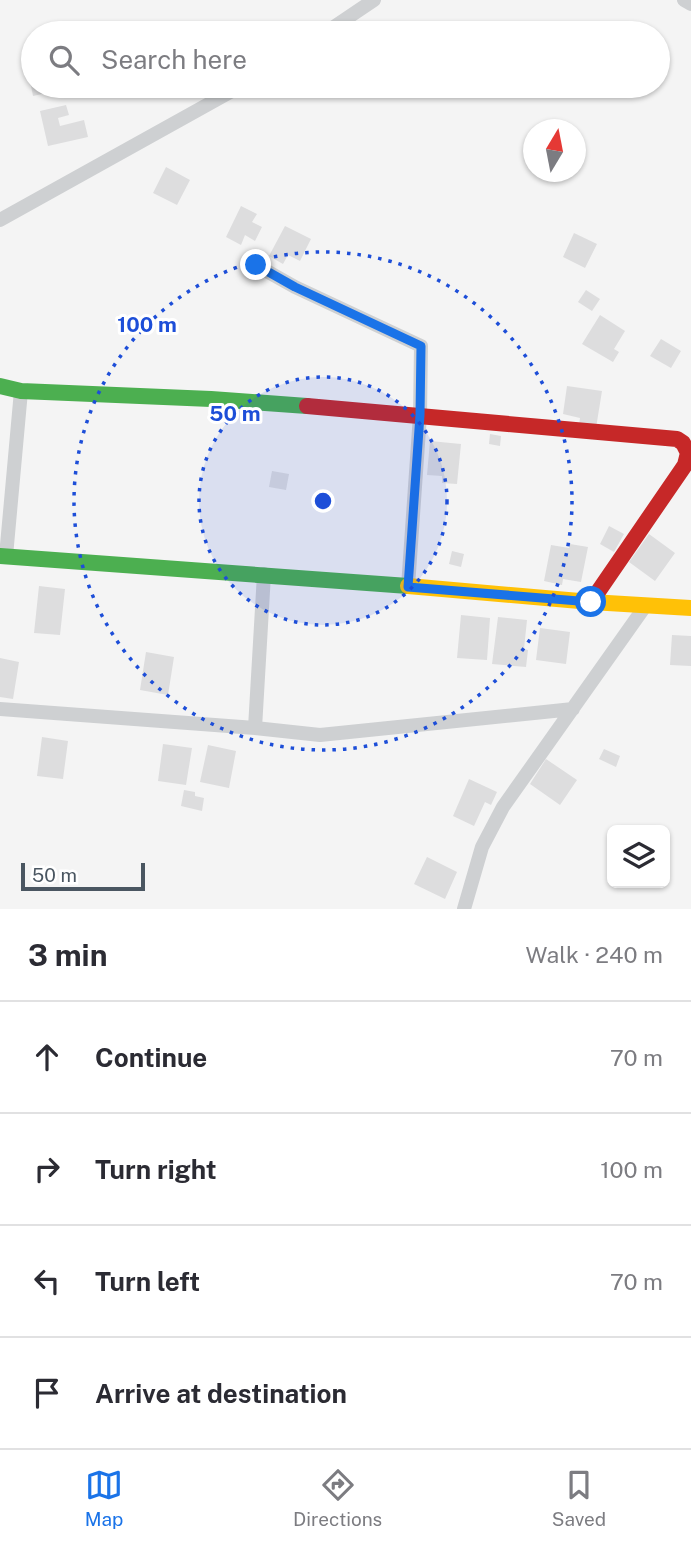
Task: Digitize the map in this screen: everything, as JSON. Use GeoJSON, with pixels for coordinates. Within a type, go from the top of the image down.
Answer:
{"type":"FeatureCollection","features":[{"type":"Feature","properties":{"kind":"street"},"geometry":{"type":"LineString","coordinates":[[343,21],[374,0]]}},
{"type":"Feature","properties":{"kind":"street"},"geometry":{"type":"LineString","coordinates":[[684,0],[691,4]]}},
{"type":"Feature","properties":{"kind":"street"},"geometry":{"type":"LineString","coordinates":[[0,220],[219,98]]}},
{"type":"Feature","properties":{"kind":"street"},"geometry":{"type":"LineString","coordinates":[[256,265],[295,287],[421,346],[420,415],[408,587]]}},
{"type":"Feature","properties":{"kind":"street"},"geometry":{"type":"LineString","coordinates":[[0,386],[21,391],[211,399],[420,415],[677,439],[683,443],[688,453],[685,465],[591,602]]}},
{"type":"Feature","properties":{"kind":"street"},"geometry":{"type":"LineString","coordinates":[[21,391],[3,556],[691,608]]}},
{"type":"Feature","properties":{"kind":"street"},"geometry":{"type":"LineString","coordinates":[[255,728],[264,574]]}},
{"type":"Feature","properties":{"kind":"street"},"geometry":{"type":"LineString","coordinates":[[464,909],[482,847],[503,807],[646,605]]}},
{"type":"Feature","properties":{"kind":"street"},"geometry":{"type":"LineString","coordinates":[[0,709],[320,735],[573,709]]}},
{"type":"Feature","properties":{"kind":"building"},"geometry":{"type":"Polygon","coordinates":[[[66,105],[69,115],[58,118],[60,126],[84,120],[88,137],[48,146],[40,111],[66,105]]]}},
{"type":"Feature","properties":{"kind":"building"},"geometry":{"type":"Polygon","coordinates":[[[166,167],[190,180],[177,205],[153,193],[166,167]]]}},
{"type":"Feature","properties":{"kind":"building"},"geometry":{"type":"Polygon","coordinates":[[[241,206],[257,214],[252,222],[262,227],[255,241],[245,235],[241,245],[226,237],[241,206]]]}},
{"type":"Feature","properties":{"kind":"building"},"geometry":{"type":"Polygon","coordinates":[[[285,226],[311,239],[300,261],[288,255],[283,264],[269,256],[285,226]]]}},
{"type":"Feature","properties":{"kind":"building"},"geometry":{"type":"Polygon","coordinates":[[[574,233],[597,244],[585,268],[563,257],[574,233]]]}},
{"type":"Feature","properties":{"kind":"building"},"geometry":{"type":"Polygon","coordinates":[[[586,290],[600,299],[592,311],[578,302],[586,290]]]}},
{"type":"Feature","properties":{"kind":"building"},"geometry":{"type":"Polygon","coordinates":[[[600,315],[625,331],[614,349],[619,352],[613,362],[582,344],[600,315]]]}},
{"type":"Feature","properties":{"kind":"building"},"geometry":{"type":"Polygon","coordinates":[[[661,339],[681,351],[671,368],[650,356],[661,339]]]}},
{"type":"Feature","properties":{"kind":"building"},"geometry":{"type":"Polygon","coordinates":[[[567,386],[602,391],[596,428],[579,425],[580,418],[563,414],[567,386]]]}},
{"type":"Feature","properties":{"kind":"building"},"geometry":{"type":"Polygon","coordinates":[[[490,434],[501,436],[500,446],[489,444],[490,434]]]}},
{"type":"Feature","properties":{"kind":"building"},"geometry":{"type":"Polygon","coordinates":[[[430,441],[461,444],[457,484],[442,483],[442,476],[427,475],[430,441]]]}},
{"type":"Feature","properties":{"kind":"building"},"geometry":{"type":"Polygon","coordinates":[[[272,471],[289,474],[286,490],[269,487],[272,471]]]}},
{"type":"Feature","properties":{"kind":"building"},"geometry":{"type":"Polygon","coordinates":[[[609,526],[624,534],[614,552],[600,544],[609,526]]]}},
{"type":"Feature","properties":{"kind":"building"},"geometry":{"type":"Polygon","coordinates":[[[649,534],[675,553],[655,581],[629,562],[649,534]]]}},
{"type":"Feature","properties":{"kind":"building"},"geometry":{"type":"Polygon","coordinates":[[[570,544],[588,547],[581,582],[563,579],[562,585],[544,581],[551,545],[569,548],[570,544]]]}},
{"type":"Feature","properties":{"kind":"building"},"geometry":{"type":"Polygon","coordinates":[[[452,551],[464,554],[461,567],[449,564],[452,551]]]}},
{"type":"Feature","properties":{"kind":"building"},"geometry":{"type":"Polygon","coordinates":[[[39,586],[65,589],[60,635],[34,633],[39,586]]]}},
{"type":"Feature","properties":{"kind":"building"},"geometry":{"type":"Polygon","coordinates":[[[461,615],[490,618],[487,660],[457,658],[461,615]]]}},
{"type":"Feature","properties":{"kind":"building"},"geometry":{"type":"Polygon","coordinates":[[[498,617],[527,620],[524,649],[528,650],[526,667],[492,664],[498,617]]]}},
{"type":"Feature","properties":{"kind":"building"},"geometry":{"type":"Polygon","coordinates":[[[540,628],[570,632],[566,664],[536,660],[540,628]]]}},
{"type":"Feature","properties":{"kind":"building"},"geometry":{"type":"Polygon","coordinates":[[[672,635],[691,636],[691,666],[670,665],[672,635]]]}},
{"type":"Feature","properties":{"kind":"building"},"geometry":{"type":"Polygon","coordinates":[[[146,652],[174,657],[168,695],[140,690],[146,652]]]}},
{"type":"Feature","properties":{"kind":"building"},"geometry":{"type":"Polygon","coordinates":[[[0,658],[19,662],[13,699],[0,697],[0,658]]]}},
{"type":"Feature","properties":{"kind":"building"},"geometry":{"type":"Polygon","coordinates":[[[42,737],[68,741],[63,779],[37,776],[42,737]]]}},
{"type":"Feature","properties":{"kind":"building"},"geometry":{"type":"Polygon","coordinates":[[[163,744],[192,748],[186,785],[158,781],[163,744]]]}},
{"type":"Feature","properties":{"kind":"building"},"geometry":{"type":"Polygon","coordinates":[[[208,745],[236,751],[229,788],[200,782],[208,745]]]}},
{"type":"Feature","properties":{"kind":"building"},"geometry":{"type":"Polygon","coordinates":[[[604,749],[620,756],[616,767],[599,759],[604,749]]]}},
{"type":"Feature","properties":{"kind":"building"},"geometry":{"type":"Polygon","coordinates":[[[546,759],[577,780],[560,805],[530,784],[546,759]]]}},
{"type":"Feature","properties":{"kind":"building"},"geometry":{"type":"Polygon","coordinates":[[[469,779],[497,792],[491,805],[485,802],[474,826],[453,816],[469,779]]]}},
{"type":"Feature","properties":{"kind":"building"},"geometry":{"type":"Polygon","coordinates":[[[184,790],[195,792],[195,796],[204,798],[202,811],[181,806],[184,790]]]}},
{"type":"Feature","properties":{"kind":"building"},"geometry":{"type":"Polygon","coordinates":[[[427,857],[457,872],[445,899],[414,884],[427,857]]]}},
{"type":"Feature","properties":{"kind":"traffic: fast"},"geometry":{"type":"LineString","coordinates":[[0,386],[21,391],[307,406]]}},
{"type":"Feature","properties":{"kind":"traffic: fast"},"geometry":{"type":"LineString","coordinates":[[0,556],[408,586]]}},
{"type":"Feature","properties":{"kind":"traffic: slow"},"geometry":{"type":"LineString","coordinates":[[408,586],[691,608]]}},
{"type":"Feature","properties":{"kind":"traffic: jam"},"geometry":{"type":"LineString","coordinates":[[307,406],[677,439],[683,443],[688,453],[685,465],[591,602]]}},
{"type":"Feature","properties":{"kind":"route"},"geometry":{"type":"LineString","coordinates":[[256,265],[295,287],[421,346],[420,415],[408,587],[591,602]]}}]}
